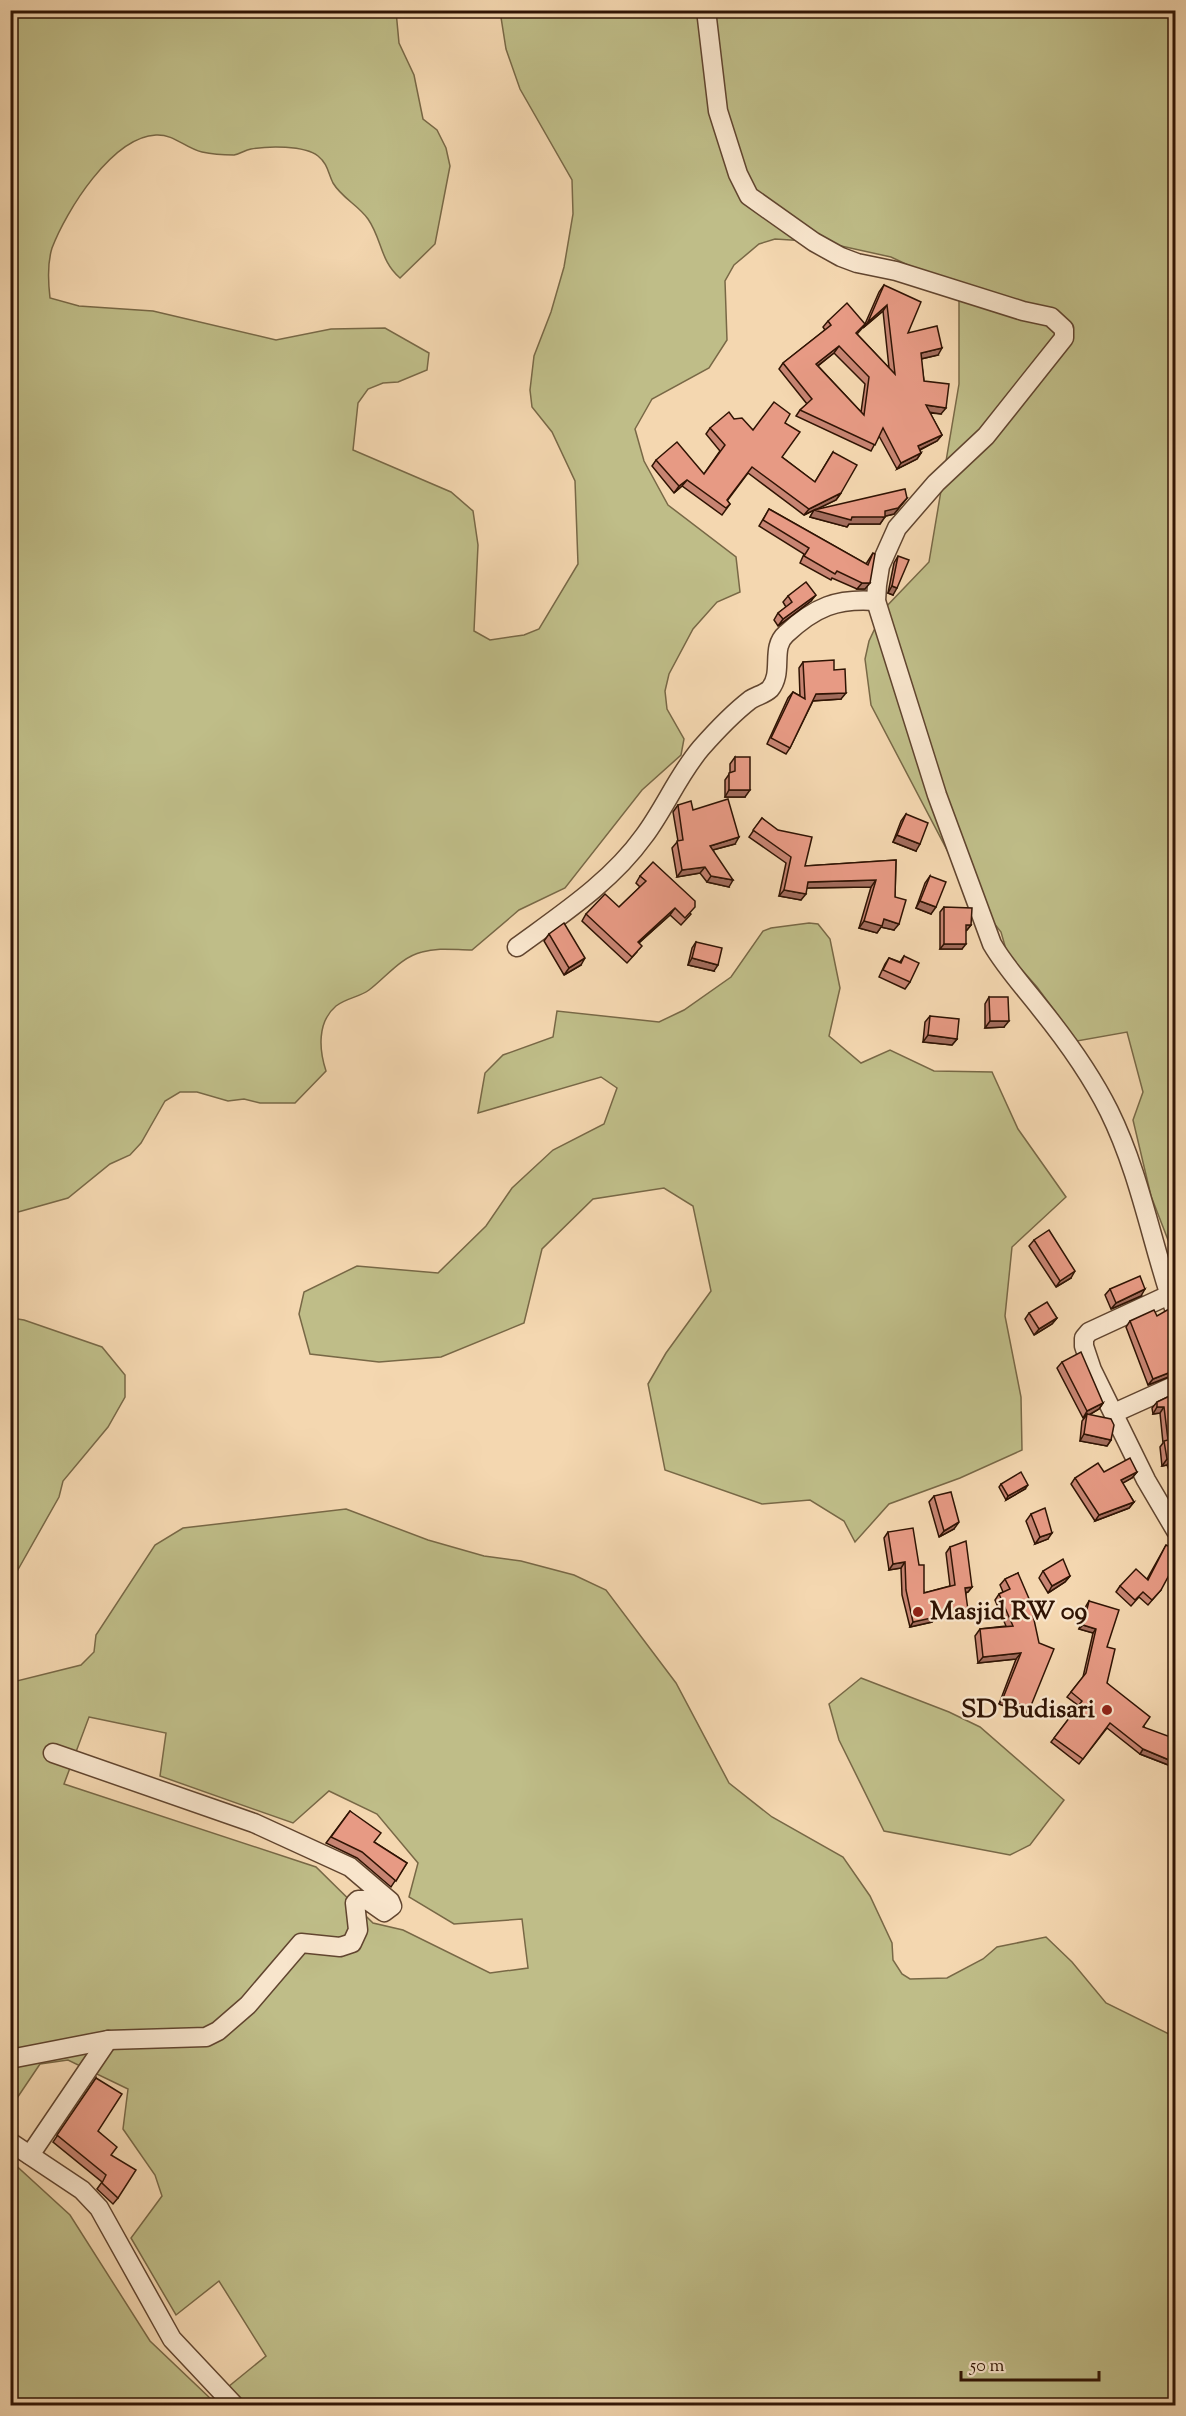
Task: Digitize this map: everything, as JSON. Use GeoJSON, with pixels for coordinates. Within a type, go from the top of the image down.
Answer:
{"type":"FeatureCollection","features":[{"type":"Feature","properties":{"kind":"street"},"geometry":{"type":"LineString","coordinates":[[706,10],[718,111],[738,174],[749,196],[814,242],[857,264],[897,271],[1023,311],[1051,317],[1064,329],[1064,338],[986,436],[936,483],[897,528],[880,566],[876,601],[937,795],[992,944],[1003,963],[1042,1009],[1079,1061],[1108,1110],[1130,1159],[1176,1314]]}},
{"type":"Feature","properties":{"kind":"street"},"geometry":{"type":"LineString","coordinates":[[517,947],[589,892],[629,856],[645,835],[687,764],[751,699],[768,690],[777,673],[778,644],[787,632],[833,602],[854,599],[876,601]]}},
{"type":"Feature","properties":{"kind":"street"},"geometry":{"type":"LineString","coordinates":[[1169,1295],[1089,1332],[1084,1338],[1092,1370],[1146,1480],[1176,1531]]}},
{"type":"Feature","properties":{"kind":"street"},"geometry":{"type":"LineString","coordinates":[[1114,1413],[1176,1385]]}},
{"type":"Feature","properties":{"kind":"street"},"geometry":{"type":"LineString","coordinates":[[10,2059],[108,2040],[206,2037],[248,2005],[301,1943],[340,1947],[352,1943],[358,1930],[355,1903],[358,1900],[367,1900],[384,1912],[392,1906],[390,1901],[350,1867],[264,1828],[53,1753]]}},
{"type":"Feature","properties":{"kind":"street"},"geometry":{"type":"LineString","coordinates":[[30,2155],[108,2040]]}},
{"type":"Feature","properties":{"kind":"street"},"geometry":{"type":"LineString","coordinates":[[10,2142],[82,2190],[99,2208],[172,2339],[235,2406]]}},
{"type":"Feature","properties":{"kind":"shaded area"},"geometry":{"type":"Polygon","coordinates":[[[11,11],[396,11],[399,43],[414,75],[423,119],[437,130],[446,148],[450,166],[435,244],[400,278],[385,257],[368,219],[337,188],[326,165],[312,152],[295,148],[267,147],[251,149],[234,155],[210,153],[196,150],[162,135],[156,135],[139,139],[123,148],[107,162],[79,197],[52,248],[48,273],[50,298],[79,306],[153,311],[276,340],[331,329],[385,328],[429,353],[427,370],[398,382],[383,383],[368,389],[358,403],[353,450],[451,492],[473,511],[478,545],[474,631],[490,640],[524,635],[539,629],[578,564],[575,481],[552,432],[532,407],[530,390],[534,356],[551,312],[564,267],[573,214],[572,180],[520,89],[506,49],[500,11],[1175,11],[1175,1258],[1151,1196],[1133,1120],[1143,1092],[1127,1032],[1077,1041],[1037,987],[1007,953],[1001,932],[968,890],[871,705],[865,659],[869,641],[884,609],[929,562],[959,384],[959,289],[891,257],[823,242],[775,239],[759,244],[734,265],[725,281],[727,340],[709,368],[652,399],[635,429],[644,461],[668,505],[736,557],[740,592],[717,602],[693,629],[669,674],[665,691],[667,709],[684,739],[681,755],[642,790],[565,888],[519,910],[472,950],[435,950],[414,955],[400,963],[365,992],[336,1006],[325,1020],[321,1037],[326,1071],[295,1103],[260,1103],[244,1099],[228,1101],[197,1092],[180,1092],[165,1101],[141,1143],[130,1155],[110,1164],[68,1198],[11,1214],[11,11]]]}},
{"type":"Feature","properties":{"kind":"shaded area"},"geometry":{"type":"Polygon","coordinates":[[[809,923],[818,924],[830,939],[840,988],[829,1036],[861,1063],[890,1050],[934,1071],[992,1072],[1018,1129],[1066,1197],[1012,1247],[1005,1316],[1021,1397],[1022,1450],[960,1478],[889,1504],[855,1542],[844,1521],[810,1500],[762,1504],[665,1470],[648,1384],[666,1353],[711,1291],[693,1206],[664,1188],[593,1199],[542,1249],[524,1323],[441,1357],[379,1362],[310,1354],[299,1314],[304,1292],[357,1266],[438,1273],[486,1226],[512,1188],[553,1150],[604,1124],[617,1088],[601,1077],[478,1113],[485,1073],[503,1055],[553,1037],[557,1011],[659,1022],[684,1010],[731,977],[763,931],[809,923]]]}},
{"type":"Feature","properties":{"kind":"shaded area"},"geometry":{"type":"Polygon","coordinates":[[[11,1318],[24,1320],[102,1347],[125,1375],[125,1397],[108,1427],[63,1481],[59,1497],[11,1582],[11,1318]]]}},
{"type":"Feature","properties":{"kind":"shaded area"},"geometry":{"type":"Polygon","coordinates":[[[346,1509],[428,1540],[484,1556],[521,1561],[574,1575],[606,1590],[676,1683],[729,1783],[772,1817],[843,1857],[870,1896],[892,1943],[893,1960],[902,1974],[910,1979],[947,1978],[983,1959],[997,1947],[1046,1937],[1072,1962],[1106,2003],[1175,2037],[1175,2405],[11,2405],[11,2161],[70,2215],[150,2341],[212,2400],[266,2356],[219,2281],[176,2315],[131,2238],[162,2196],[155,2175],[123,2129],[128,2089],[68,2060],[40,2064],[11,2107],[11,1677],[17,1681],[81,1665],[94,1652],[96,1635],[155,1545],[183,1528],[346,1509]],[[89,1717],[64,1784],[316,1867],[373,1923],[403,1930],[490,1973],[528,1968],[522,1919],[454,1924],[409,1897],[418,1863],[377,1814],[329,1791],[293,1823],[160,1776],[166,1733],[89,1717]]]}},
{"type":"Feature","properties":{"kind":"shaded area"},"geometry":{"type":"Polygon","coordinates":[[[861,1678],[949,1712],[980,1727],[1064,1800],[1030,1845],[1010,1855],[884,1831],[839,1740],[829,1704],[861,1678]]]}},
{"type":"Feature","properties":{"kind":"building"},"geometry":{"type":"Polygon","coordinates":[[[884,285],[921,302],[908,333],[937,326],[942,348],[921,353],[924,381],[949,384],[946,408],[926,405],[942,435],[918,446],[921,453],[901,463],[883,428],[875,445],[800,410],[812,399],[783,363],[831,325],[828,321],[847,303],[865,324],[856,333],[895,374],[887,305],[868,322],[884,285]],[[839,346],[816,364],[864,415],[869,377],[839,346]]]}},
{"type":"Feature","properties":{"kind":"building"},"geometry":{"type":"Polygon","coordinates":[[[774,402],[790,414],[785,423],[800,432],[782,457],[815,482],[833,452],[857,465],[841,493],[809,509],[752,467],[727,500],[730,504],[726,508],[687,480],[679,486],[656,460],[677,442],[704,474],[725,445],[710,428],[729,412],[734,419],[742,418],[753,430],[774,402]]]}},
{"type":"Feature","properties":{"kind":"building"},"geometry":{"type":"Polygon","coordinates":[[[905,489],[907,498],[898,508],[885,511],[885,517],[852,517],[851,520],[814,510],[905,489]]]}},
{"type":"Feature","properties":{"kind":"building"},"geometry":{"type":"Polygon","coordinates":[[[769,509],[868,565],[873,553],[875,554],[870,583],[862,583],[837,571],[835,574],[804,556],[809,548],[763,520],[769,509]]]}},
{"type":"Feature","properties":{"kind":"building"},"geometry":{"type":"Polygon","coordinates":[[[898,556],[909,560],[897,588],[892,586],[898,556]]]}},
{"type":"Feature","properties":{"kind":"building"},"geometry":{"type":"Polygon","coordinates":[[[806,582],[816,595],[783,619],[778,613],[792,602],[788,596],[806,582]]]}},
{"type":"Feature","properties":{"kind":"building"},"geometry":{"type":"Polygon","coordinates":[[[834,660],[834,670],[845,669],[846,693],[816,694],[790,748],[771,738],[793,692],[805,699],[803,662],[834,660]]]}},
{"type":"Feature","properties":{"kind":"building"},"geometry":{"type":"Polygon","coordinates":[[[735,757],[750,757],[750,790],[729,790],[729,773],[735,771],[735,757]]]}},
{"type":"Feature","properties":{"kind":"building"},"geometry":{"type":"Polygon","coordinates":[[[728,799],[739,837],[710,846],[733,880],[711,876],[705,867],[682,870],[677,841],[683,840],[678,805],[691,801],[693,810],[728,799]]]}},
{"type":"Feature","properties":{"kind":"building"},"geometry":{"type":"Polygon","coordinates":[[[906,814],[928,823],[920,844],[897,835],[906,814]]]}},
{"type":"Feature","properties":{"kind":"building"},"geometry":{"type":"Polygon","coordinates":[[[762,818],[778,830],[812,837],[805,866],[896,860],[895,897],[906,900],[899,924],[884,919],[882,926],[864,921],[876,880],[808,882],[806,894],[784,890],[791,857],[753,830],[762,818]]]}},
{"type":"Feature","properties":{"kind":"building"},"geometry":{"type":"Polygon","coordinates":[[[653,862],[695,901],[695,907],[685,918],[675,908],[638,942],[642,946],[632,957],[586,914],[605,894],[619,907],[646,881],[640,876],[653,862]]]}},
{"type":"Feature","properties":{"kind":"building"},"geometry":{"type":"Polygon","coordinates":[[[930,876],[946,882],[936,907],[920,901],[930,876]]]}},
{"type":"Feature","properties":{"kind":"building"},"geometry":{"type":"Polygon","coordinates":[[[944,907],[972,908],[971,925],[966,925],[966,944],[944,944],[944,907]]]}},
{"type":"Feature","properties":{"kind":"building"},"geometry":{"type":"Polygon","coordinates":[[[564,923],[585,958],[569,968],[549,934],[564,923]]]}},
{"type":"Feature","properties":{"kind":"building"},"geometry":{"type":"Polygon","coordinates":[[[696,942],[722,948],[718,965],[692,958],[696,942]]]}},
{"type":"Feature","properties":{"kind":"building"},"geometry":{"type":"Polygon","coordinates":[[[904,956],[919,963],[910,982],[883,970],[889,958],[901,963],[904,956]]]}},
{"type":"Feature","properties":{"kind":"building"},"geometry":{"type":"Polygon","coordinates":[[[989,997],[1008,997],[1009,1021],[990,1021],[989,997]]]}},
{"type":"Feature","properties":{"kind":"building"},"geometry":{"type":"Polygon","coordinates":[[[930,1016],[959,1019],[957,1039],[928,1035],[930,1016]]]}},
{"type":"Feature","properties":{"kind":"building"},"geometry":{"type":"Polygon","coordinates":[[[1049,1230],[1075,1271],[1060,1281],[1034,1240],[1049,1230]]]}},
{"type":"Feature","properties":{"kind":"building"},"geometry":{"type":"Polygon","coordinates":[[[1140,1276],[1145,1289],[1116,1303],[1110,1289],[1140,1276]]]}},
{"type":"Feature","properties":{"kind":"building"},"geometry":{"type":"Polygon","coordinates":[[[1047,1302],[1057,1318],[1039,1329],[1029,1313],[1047,1302]]]}},
{"type":"Feature","properties":{"kind":"building"},"geometry":{"type":"Polygon","coordinates":[[[1169,1309],[1176,1318],[1176,1370],[1153,1379],[1130,1321],[1154,1310],[1157,1316],[1169,1309]]]}},
{"type":"Feature","properties":{"kind":"building"},"geometry":{"type":"Polygon","coordinates":[[[1081,1352],[1103,1403],[1087,1411],[1062,1362],[1081,1352]]]}},
{"type":"Feature","properties":{"kind":"building"},"geometry":{"type":"Polygon","coordinates":[[[1176,1393],[1176,1471],[1171,1459],[1167,1459],[1164,1441],[1168,1440],[1164,1407],[1157,1407],[1157,1402],[1176,1393]]]}},
{"type":"Feature","properties":{"kind":"building"},"geometry":{"type":"Polygon","coordinates":[[[1087,1414],[1111,1419],[1114,1425],[1111,1440],[1084,1434],[1087,1414]]]}},
{"type":"Feature","properties":{"kind":"building"},"geometry":{"type":"Polygon","coordinates":[[[1130,1458],[1137,1472],[1121,1480],[1134,1502],[1099,1515],[1075,1478],[1098,1463],[1104,1472],[1130,1458]]]}},
{"type":"Feature","properties":{"kind":"building"},"geometry":{"type":"Polygon","coordinates":[[[1021,1472],[1028,1485],[1008,1496],[1001,1484],[1021,1472]]]}},
{"type":"Feature","properties":{"kind":"building"},"geometry":{"type":"Polygon","coordinates":[[[951,1492],[959,1522],[944,1531],[934,1496],[951,1492]]]}},
{"type":"Feature","properties":{"kind":"building"},"geometry":{"type":"Polygon","coordinates":[[[1045,1508],[1052,1533],[1040,1537],[1031,1514],[1045,1508]]]}},
{"type":"Feature","properties":{"kind":"building"},"geometry":{"type":"Polygon","coordinates":[[[913,1528],[919,1565],[924,1565],[924,1593],[955,1585],[950,1547],[966,1541],[972,1587],[965,1588],[968,1610],[935,1613],[936,1617],[913,1622],[906,1590],[905,1562],[893,1564],[888,1532],[913,1528]]]}},
{"type":"Feature","properties":{"kind":"building"},"geometry":{"type":"Polygon","coordinates":[[[1166,1545],[1176,1550],[1176,1562],[1161,1590],[1152,1600],[1143,1592],[1135,1600],[1120,1586],[1136,1569],[1148,1580],[1166,1545]]]}},
{"type":"Feature","properties":{"kind":"building"},"geometry":{"type":"Polygon","coordinates":[[[1063,1559],[1070,1576],[1052,1586],[1043,1571],[1063,1559]]]}},
{"type":"Feature","properties":{"kind":"building"},"geometry":{"type":"Polygon","coordinates":[[[1018,1573],[1030,1601],[1039,1643],[1054,1649],[1030,1708],[1003,1698],[1021,1653],[983,1657],[980,1629],[1013,1626],[999,1594],[1010,1589],[1005,1579],[1018,1573]]]}},
{"type":"Feature","properties":{"kind":"building"},"geometry":{"type":"Polygon","coordinates":[[[1089,1601],[1119,1610],[1107,1647],[1115,1649],[1107,1683],[1150,1717],[1143,1727],[1176,1739],[1174,1762],[1143,1749],[1110,1723],[1083,1759],[1054,1738],[1082,1701],[1071,1692],[1086,1673],[1096,1629],[1083,1625],[1089,1601]]]}},
{"type":"Feature","properties":{"kind":"building"},"geometry":{"type":"Polygon","coordinates":[[[350,1811],[381,1833],[374,1842],[407,1863],[396,1881],[362,1852],[331,1837],[350,1811]]]}},
{"type":"Feature","properties":{"kind":"building"},"geometry":{"type":"Polygon","coordinates":[[[96,2078],[122,2094],[98,2131],[117,2147],[111,2155],[136,2170],[118,2198],[102,2183],[106,2175],[57,2135],[96,2078]]]}},
{"type":"Feature","properties":{"kind":"place","name":"Masjid RW 09"},"geometry":{"type":"Point","coordinates":[918,1612]}},
{"type":"Feature","properties":{"kind":"place","name":"SD Budisari"},"geometry":{"type":"Point","coordinates":[1107,1710]}}]}
